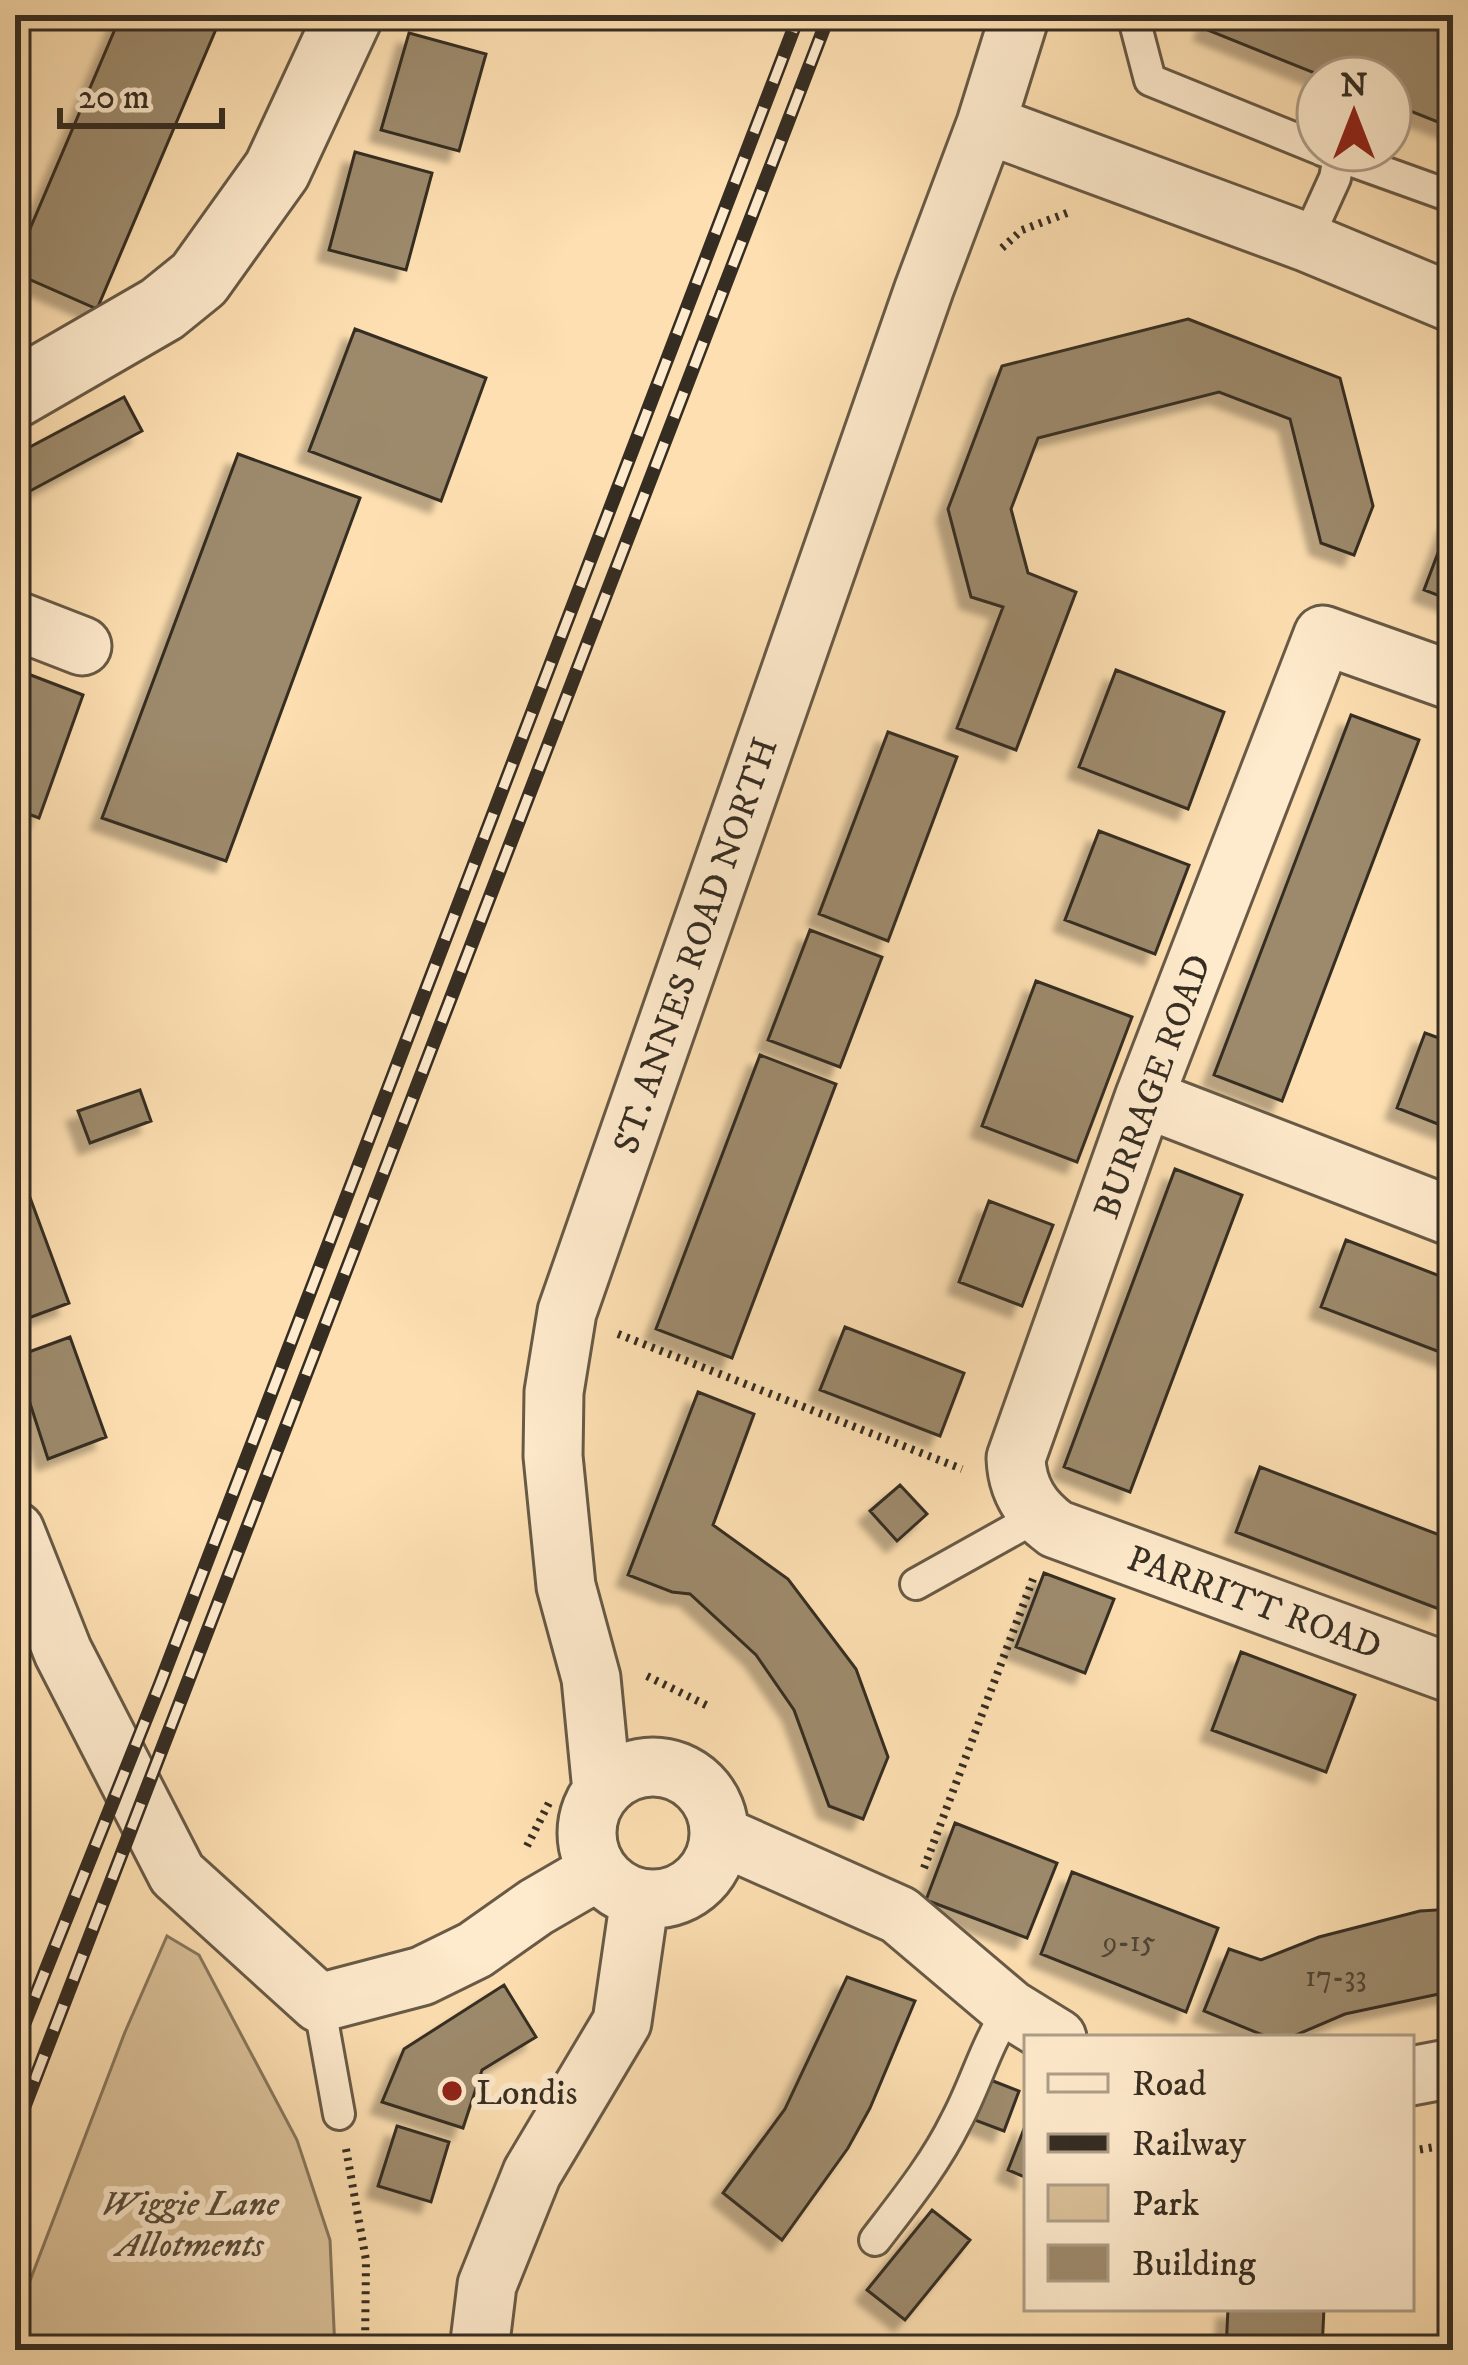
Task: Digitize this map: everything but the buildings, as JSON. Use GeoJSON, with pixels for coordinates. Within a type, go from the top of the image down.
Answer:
{"type":"FeatureCollection","features":[{"type":"Feature","properties":{"kind":"street"},"geometry":{"type":"LineString","coordinates":[[15,394],[162,309],[199,279],[277,170],[349,15]]}},
{"type":"Feature","properties":{"kind":"street","name":"ST. ANNES ROAD NORTH"},"geometry":{"type":"LineString","coordinates":[[578,1792],[592,1678],[566,1586],[553,1456],[554,1392],[567,1312],[986,124],[1020,15]]}},
{"type":"Feature","properties":{"kind":"street"},"geometry":{"type":"LineString","coordinates":[[986,124],[1306,242],[1453,303]]}},
{"type":"Feature","properties":{"kind":"street"},"geometry":{"type":"LineString","coordinates":[[15,620],[82,646]]}},
{"type":"Feature","properties":{"kind":"street","name":"BURRAGE ROAD"},"geometry":{"type":"LineString","coordinates":[[1016,1458],[1144,1098],[1323,635],[1453,681]]}},
{"type":"Feature","properties":{"kind":"street"},"geometry":{"type":"LineString","coordinates":[[1144,1098],[1453,1217]]}},
{"type":"Feature","properties":{"kind":"street"},"geometry":{"type":"LineString","coordinates":[[1016,1458],[1017,1478],[1047,1522]]}},
{"type":"Feature","properties":{"kind":"street","name":"PARRITT ROAD"},"geometry":{"type":"LineString","coordinates":[[1047,1522],[1453,1674]]}},
{"type":"Feature","properties":{"kind":"street"},"geometry":{"type":"LineString","coordinates":[[15,1532],[63,1652],[177,1874],[319,2003],[422,1976],[475,1951],[536,1906],[619,1884],[667,1898],[688,1889],[703,1877],[714,1857],[719,1835],[714,1807],[701,1787],[666,1768],[639,1768],[578,1792],[587,1820],[588,1847],[619,1884],[622,2022],[532,2173],[487,2285],[479,2350]]}},
{"type":"Feature","properties":{"kind":"street"},"geometry":{"type":"LineString","coordinates":[[719,1835],[898,1916],[1034,2023]]}},
{"type":"Feature","properties":{"kind":"street"},"geometry":{"type":"LineString","coordinates":[[1414,2075],[1453,2068]]}},
{"type":"Feature","properties":{"kind":"lane"},"geometry":{"type":"LineString","coordinates":[[1133,15],[1150,80],[1294,139]]}},
{"type":"Feature","properties":{"kind":"lane"},"geometry":{"type":"LineString","coordinates":[[1306,242],[1334,174]]}},
{"type":"Feature","properties":{"kind":"lane"},"geometry":{"type":"LineString","coordinates":[[1388,174],[1453,197]]}},
{"type":"Feature","properties":{"kind":"lane"},"geometry":{"type":"LineString","coordinates":[[916,1584],[1047,1522]]}},
{"type":"Feature","properties":{"kind":"lane"},"geometry":{"type":"LineString","coordinates":[[319,2003],[339,2114]]}},
{"type":"Feature","properties":{"kind":"lane"},"geometry":{"type":"LineString","coordinates":[[875,2240],[924,2176],[957,2121],[995,2030],[1034,2023]]}},
{"type":"Feature","properties":{"kind":"path"},"geometry":{"type":"LineString","coordinates":[[986,262],[1022,230],[1080,208]]}},
{"type":"Feature","properties":{"kind":"path"},"geometry":{"type":"LineString","coordinates":[[607,1352],[610,1330],[963,1469],[1016,1458]]}},
{"type":"Feature","properties":{"kind":"path"},"geometry":{"type":"LineString","coordinates":[[898,1916],[913,1896],[1042,1554],[1047,1522]]}},
{"type":"Feature","properties":{"kind":"path"},"geometry":{"type":"LineString","coordinates":[[637,1670],[710,1707]]}},
{"type":"Feature","properties":{"kind":"path"},"geometry":{"type":"LineString","coordinates":[[518,1865],[578,1792]]}},
{"type":"Feature","properties":{"kind":"path"},"geometry":{"type":"LineString","coordinates":[[339,2114],[366,2260],[365,2350]]}},
{"type":"Feature","properties":{"kind":"path"},"geometry":{"type":"LineString","coordinates":[[1414,2150],[1453,2144]]}},
{"type":"Feature","properties":{"kind":"green space","name":"Wiggie Lane Allotments"},"geometry":{"type":"Polygon","coordinates":[[[167,1936],[199,1955],[297,2140],[330,2240],[335,2350],[15,2350],[15,2320],[125,2032],[167,1936]]]}},
{"type":"Feature","properties":{"kind":"railway"},"geometry":{"type":"LineString","coordinates":[[15,2047],[160,1684],[799,15]]}},
{"type":"Feature","properties":{"kind":"railway"},"geometry":{"type":"LineString","coordinates":[[15,2131],[829,15]]}},
{"type":"Feature","properties":{"kind":"place","name":"Londis"},"geometry":{"type":"Point","coordinates":[452,2091]}}]}
